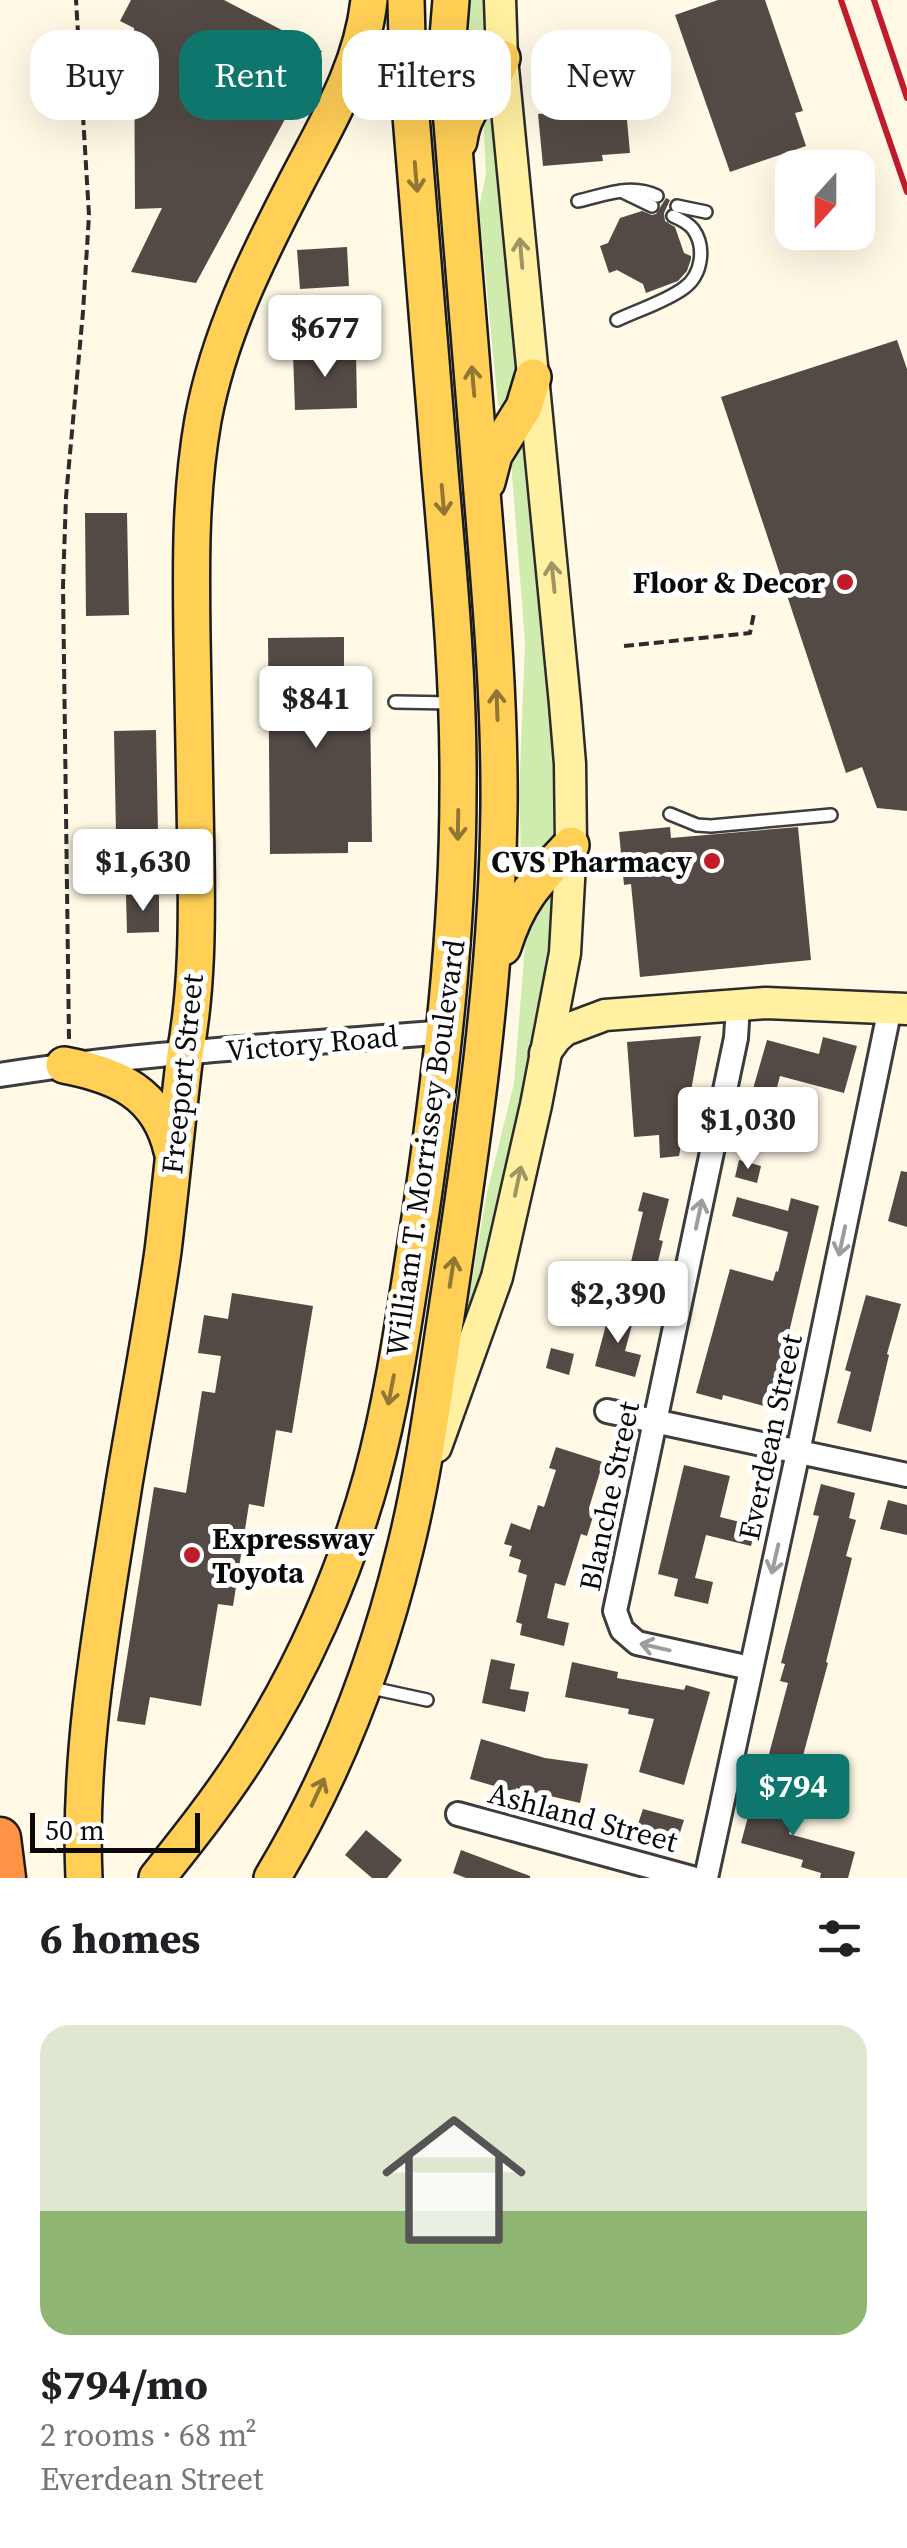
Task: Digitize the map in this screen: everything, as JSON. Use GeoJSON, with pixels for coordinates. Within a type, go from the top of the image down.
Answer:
{"type":"FeatureCollection","features":[{"type":"Feature","properties":{"kind":"highway"},"geometry":{"type":"LineString","coordinates":[[0,1838],[5,1878]]}},
{"type":"Feature","properties":{"kind":"main road","name":"Freeport Street"},"geometry":{"type":"LineString","coordinates":[[365,30],[369,0]]}},
{"type":"Feature","properties":{"kind":"main road","name":"William T. Morrissey Boulevard"},"geometry":{"type":"LineString","coordinates":[[406,0],[407,30]]}},
{"type":"Feature","properties":{"kind":"main road","name":"William T. Morrissey Boulevard"},"geometry":{"type":"LineString","coordinates":[[272,1878],[318,1792],[363,1686],[396,1586],[414,1506],[489,1011],[497,888],[499,761],[494,638],[448,58],[451,0]]}},
{"type":"Feature","properties":{"kind":"main road"},"geometry":{"type":"LineString","coordinates":[[500,0],[501,30]]}},
{"type":"Feature","properties":{"kind":"main road","name":"Freeport Street"},"geometry":{"type":"LineString","coordinates":[[84,1878],[86,1776],[99,1657],[162,1253],[191,1024],[196,911],[191,518],[201,432],[231,318],[263,245],[342,94]]}},
{"type":"Feature","properties":{"kind":"main road","name":"William T. Morrissey Boulevard"},"geometry":{"type":"LineString","coordinates":[[156,1878],[225,1790],[259,1737],[316,1627],[346,1554],[372,1478],[390,1400],[429,1157],[446,1032],[458,789],[450,586],[411,120]]}},
{"type":"Feature","properties":{"kind":"main road"},"geometry":{"type":"LineString","coordinates":[[457,182],[464,120]]}},
{"type":"Feature","properties":{"kind":"main road"},"geometry":{"type":"LineString","coordinates":[[414,1506],[492,1296],[566,953],[570,845],[566,718],[508,120]]}},
{"type":"Feature","properties":{"kind":"main road"},"geometry":{"type":"LineString","coordinates":[[484,513],[494,455],[524,407],[533,376]]}},
{"type":"Feature","properties":{"kind":"main road"},"geometry":{"type":"LineString","coordinates":[[489,1011],[513,916],[525,896],[570,845]]}},
{"type":"Feature","properties":{"kind":"main road"},"geometry":{"type":"LineString","coordinates":[[566,953],[579,994],[604,1015]]}},
{"type":"Feature","properties":{"kind":"main road"},"geometry":{"type":"LineString","coordinates":[[545,1054],[570,1026],[604,1015],[738,1005],[898,1009]]}},
{"type":"Feature","properties":{"kind":"main road"},"geometry":{"type":"LineString","coordinates":[[66,1054],[136,1091],[158,1116],[173,1157]]}},
{"type":"Feature","properties":{"kind":"street","name":"Blanche Street"},"geometry":{"type":"LineString","coordinates":[[738,1005],[736,1038],[616,1605],[618,1625],[626,1635],[644,1645],[750,1668]]}},
{"type":"Feature","properties":{"kind":"street","name":"Everdean Street"},"geometry":{"type":"LineString","coordinates":[[706,1878],[898,1009]]}},
{"type":"Feature","properties":{"kind":"street","name":"Victory Road"},"geometry":{"type":"LineString","coordinates":[[0,1075],[66,1054],[185,1054],[446,1032]]}},
{"type":"Feature","properties":{"kind":"street"},"geometry":{"type":"LineString","coordinates":[[607,1411],[907,1476]]}},
{"type":"Feature","properties":{"kind":"street","name":"Ashland Street"},"geometry":{"type":"LineString","coordinates":[[458,1814],[692,1878]]}},
{"type":"Feature","properties":{"kind":"lane"},"geometry":{"type":"LineString","coordinates":[[578,201],[643,190],[655,201]]}},
{"type":"Feature","properties":{"kind":"lane"},"geometry":{"type":"LineString","coordinates":[[617,320],[684,288],[697,270],[701,254],[698,238],[675,211],[706,212]]}},
{"type":"Feature","properties":{"kind":"lane"},"geometry":{"type":"LineString","coordinates":[[396,702],[456,703]]}},
{"type":"Feature","properties":{"kind":"lane"},"geometry":{"type":"LineString","coordinates":[[670,814],[710,826],[831,816]]}},
{"type":"Feature","properties":{"kind":"lane"},"geometry":{"type":"LineString","coordinates":[[363,1686],[428,1700]]}},
{"type":"Feature","properties":{"kind":"path"},"geometry":{"type":"LineString","coordinates":[[66,1054],[68,803],[63,586],[66,497],[89,215],[76,0]]}},
{"type":"Feature","properties":{"kind":"path"},"geometry":{"type":"LineString","coordinates":[[624,646],[750,633],[754,613]]}},
{"type":"Feature","properties":{"kind":"green space"},"geometry":{"type":"Polygon","coordinates":[[[470,0],[488,0],[487,30],[469,30],[470,0]]]}},
{"type":"Feature","properties":{"kind":"green space"},"geometry":{"type":"Polygon","coordinates":[[[484,120],[494,120],[520,393],[503,409],[498,405],[479,208],[486,174],[484,120]]]}},
{"type":"Feature","properties":{"kind":"green space"},"geometry":{"type":"Polygon","coordinates":[[[517,444],[523,444],[526,456],[553,760],[553,844],[522,882],[519,794],[525,643],[511,462],[517,444]]]}},
{"type":"Feature","properties":{"kind":"green space"},"geometry":{"type":"Polygon","coordinates":[[[554,882],[553,948],[478,1294],[462,1339],[486,1197],[514,1083],[527,922],[554,882]]]}},
{"type":"Feature","properties":{"kind":"building"},"geometry":{"type":"Polygon","coordinates":[[[131,0],[224,0],[282,30],[179,30],[179,120],[285,120],[196,283],[131,272],[162,208],[135,209],[135,120],[159,120],[159,30],[134,30],[120,21],[131,0]]]}},
{"type":"Feature","properties":{"kind":"building"},"geometry":{"type":"Polygon","coordinates":[[[718,0],[765,0],[803,111],[795,113],[806,146],[775,150],[775,157],[730,172],[675,15],[718,0]]]}},
{"type":"Feature","properties":{"kind":"building"},"geometry":{"type":"Polygon","coordinates":[[[539,120],[627,120],[630,153],[602,155],[603,161],[543,166],[539,120]]]}},
{"type":"Feature","properties":{"kind":"building"},"geometry":{"type":"Polygon","coordinates":[[[666,198],[670,200],[665,221],[675,227],[684,253],[691,259],[678,281],[646,293],[643,284],[617,270],[609,273],[600,246],[608,243],[620,218],[642,211],[656,214],[666,198]]]}},
{"type":"Feature","properties":{"kind":"building"},"geometry":{"type":"Polygon","coordinates":[[[347,247],[349,286],[300,289],[297,250],[347,247]]]}},
{"type":"Feature","properties":{"kind":"building","name":"Floor & Decor"},"geometry":{"type":"Polygon","coordinates":[[[897,340],[907,369],[907,811],[877,808],[862,767],[846,773],[721,397],[897,340]]]}},
{"type":"Feature","properties":{"kind":"building"},"geometry":{"type":"Polygon","coordinates":[[[356,351],[357,408],[295,410],[293,353],[356,351]]]}},
{"type":"Feature","properties":{"kind":"building"},"geometry":{"type":"Polygon","coordinates":[[[85,513],[127,513],[129,615],[86,616],[85,513]]]}},
{"type":"Feature","properties":{"kind":"building"},"geometry":{"type":"Polygon","coordinates":[[[344,637],[344,702],[370,702],[372,842],[348,842],[348,853],[270,854],[268,638],[344,637]]]}},
{"type":"Feature","properties":{"kind":"building"},"geometry":{"type":"Polygon","coordinates":[[[156,730],[158,833],[116,834],[114,731],[156,730]]]}},
{"type":"Feature","properties":{"kind":"building","name":"CVS Pharmacy"},"geometry":{"type":"Polygon","coordinates":[[[670,827],[671,838],[798,827],[811,960],[640,977],[631,884],[624,885],[619,832],[670,827]]]}},
{"type":"Feature","properties":{"kind":"building"},"geometry":{"type":"Polygon","coordinates":[[[126,895],[159,895],[159,932],[127,933],[126,895]]]}},
{"type":"Feature","properties":{"kind":"building"},"geometry":{"type":"Polygon","coordinates":[[[701,1036],[679,1156],[660,1158],[659,1135],[634,1137],[627,1042],[701,1036]]]}},
{"type":"Feature","properties":{"kind":"building"},"geometry":{"type":"Polygon","coordinates":[[[823,1037],[857,1046],[844,1093],[780,1076],[775,1095],[753,1089],[767,1040],[819,1054],[823,1037]]]}},
{"type":"Feature","properties":{"kind":"building"},"geometry":{"type":"Polygon","coordinates":[[[739,1160],[761,1166],[757,1183],[735,1177],[739,1160]]]}},
{"type":"Feature","properties":{"kind":"building"},"geometry":{"type":"Polygon","coordinates":[[[901,1171],[907,1172],[907,1227],[888,1221],[901,1171]]]}},
{"type":"Feature","properties":{"kind":"building"},"geometry":{"type":"Polygon","coordinates":[[[643,1192],[669,1199],[649,1298],[624,1291],[643,1212],[638,1211],[643,1192]]]}},
{"type":"Feature","properties":{"kind":"building"},"geometry":{"type":"Polygon","coordinates":[[[737,1197],[788,1211],[791,1198],[819,1206],[771,1408],[723,1395],[722,1400],[696,1393],[730,1269],[773,1281],[788,1232],[732,1216],[737,1197]]]}},
{"type":"Feature","properties":{"kind":"building","name":"Expressway Toyota"},"geometry":{"type":"Polygon","coordinates":[[[232,1293],[313,1306],[292,1433],[276,1430],[264,1507],[249,1504],[233,1606],[218,1604],[201,1706],[150,1697],[145,1725],[117,1721],[154,1487],[186,1493],[202,1391],[215,1393],[221,1356],[198,1353],[204,1315],[228,1319],[232,1293]]]}},
{"type":"Feature","properties":{"kind":"building"},"geometry":{"type":"Polygon","coordinates":[[[866,1295],[901,1304],[871,1432],[837,1423],[851,1372],[845,1370],[866,1295]]]}},
{"type":"Feature","properties":{"kind":"building"},"geometry":{"type":"Polygon","coordinates":[[[610,1310],[634,1317],[625,1351],[641,1355],[635,1377],[595,1366],[610,1310]]]}},
{"type":"Feature","properties":{"kind":"building"},"geometry":{"type":"Polygon","coordinates":[[[551,1348],[574,1354],[569,1375],[546,1368],[551,1348]]]}},
{"type":"Feature","properties":{"kind":"building"},"geometry":{"type":"Polygon","coordinates":[[[556,1447],[603,1462],[589,1508],[595,1510],[587,1536],[581,1534],[565,1586],[555,1583],[547,1618],[569,1623],[564,1646],[520,1635],[522,1624],[516,1622],[527,1575],[518,1572],[521,1560],[509,1556],[512,1546],[504,1544],[511,1523],[530,1530],[538,1505],[544,1507],[556,1470],[549,1468],[556,1447]]]}},
{"type":"Feature","properties":{"kind":"building"},"geometry":{"type":"Polygon","coordinates":[[[684,1465],[730,1476],[720,1517],[756,1526],[751,1546],[706,1535],[695,1578],[713,1582],[708,1604],[674,1596],[678,1579],[658,1574],[684,1465]]]}},
{"type":"Feature","properties":{"kind":"building"},"geometry":{"type":"Polygon","coordinates":[[[821,1484],[855,1493],[849,1518],[856,1520],[846,1556],[852,1558],[801,1763],[769,1754],[788,1683],[780,1681],[785,1664],[781,1663],[819,1516],[813,1515],[821,1484]]]}},
{"type":"Feature","properties":{"kind":"building"},"geometry":{"type":"Polygon","coordinates":[[[888,1500],[907,1505],[907,1535],[880,1529],[888,1500]]]}},
{"type":"Feature","properties":{"kind":"building"},"geometry":{"type":"Polygon","coordinates":[[[491,1659],[515,1664],[510,1689],[529,1692],[525,1712],[482,1703],[491,1659]]]}},
{"type":"Feature","properties":{"kind":"building"},"geometry":{"type":"Polygon","coordinates":[[[572,1662],[618,1672],[617,1678],[684,1690],[686,1685],[710,1692],[684,1785],[639,1772],[654,1719],[628,1714],[629,1709],[565,1697],[572,1662]]]}},
{"type":"Feature","properties":{"kind":"building"},"geometry":{"type":"Polygon","coordinates":[[[481,1739],[545,1758],[588,1764],[580,1803],[516,1788],[515,1792],[470,1779],[481,1739]]]}},
{"type":"Feature","properties":{"kind":"building"},"geometry":{"type":"Polygon","coordinates":[[[766,1791],[800,1800],[789,1834],[855,1852],[848,1878],[820,1878],[821,1873],[801,1867],[803,1860],[741,1843],[750,1809],[761,1812],[766,1791]]]}},
{"type":"Feature","properties":{"kind":"building"},"geometry":{"type":"Polygon","coordinates":[[[643,1809],[684,1820],[677,1842],[636,1830],[643,1809]]]}},
{"type":"Feature","properties":{"kind":"building"},"geometry":{"type":"Polygon","coordinates":[[[366,1830],[402,1860],[387,1878],[372,1878],[345,1855],[366,1830]]]}},
{"type":"Feature","properties":{"kind":"building"},"geometry":{"type":"Polygon","coordinates":[[[461,1850],[530,1878],[466,1878],[453,1873],[461,1850]]]}},
{"type":"Feature","properties":{"kind":"railway"},"geometry":{"type":"LineString","coordinates":[[841,0],[907,192]]}},
{"type":"Feature","properties":{"kind":"railway"},"geometry":{"type":"LineString","coordinates":[[874,0],[907,98]]}},
{"type":"Feature","properties":{"kind":"place","name":"Floor & Decor"},"geometry":{"type":"Point","coordinates":[845,582]}},
{"type":"Feature","properties":{"kind":"place","name":"CVS Pharmacy"},"geometry":{"type":"Point","coordinates":[712,861]}},
{"type":"Feature","properties":{"kind":"place","name":"Expressway Toyota"},"geometry":{"type":"Point","coordinates":[192,1555]}}]}
